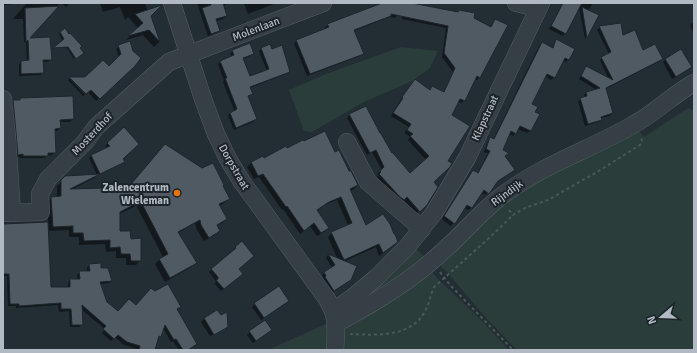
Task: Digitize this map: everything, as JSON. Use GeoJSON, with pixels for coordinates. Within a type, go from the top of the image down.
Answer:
{"type":"FeatureCollection","features":[{"type":"Feature","properties":{"kind":"street","name":"Dorpstraat"},"geometry":{"type":"LineString","coordinates":[[172,3],[203,99],[216,134],[228,159],[242,182],[327,299],[335,330]]}},
{"type":"Feature","properties":{"kind":"street","name":"Molenlaan"},"geometry":{"type":"LineString","coordinates":[[188,55],[323,3]]}},
{"type":"Feature","properties":{"kind":"street"},"geometry":{"type":"LineString","coordinates":[[516,3],[539,6]]}},
{"type":"Feature","properties":{"kind":"street","name":"Klapstraat"},"geometry":{"type":"LineString","coordinates":[[335,330],[352,298],[377,277],[407,247],[434,213],[466,158],[539,6]]}},
{"type":"Feature","properties":{"kind":"street","name":"Mosterdhof"},"geometry":{"type":"LineString","coordinates":[[3,99],[7,136],[8,213],[40,212],[40,194],[48,179],[85,142],[96,126],[169,62],[188,55]]}},
{"type":"Feature","properties":{"kind":"street","name":"Rijndijk"},"geometry":{"type":"LineString","coordinates":[[335,330],[431,262],[444,251],[477,217],[500,197],[520,183],[540,171],[633,125],[694,84]]}},
{"type":"Feature","properties":{"kind":"street"},"geometry":{"type":"LineString","coordinates":[[347,142],[368,182],[422,229]]}},
{"type":"Feature","properties":{"kind":"path"},"geometry":{"type":"LineString","coordinates":[[335,330],[372,335],[386,334],[410,327],[420,320],[434,287],[487,240],[512,215],[525,208],[548,200],[640,145],[642,143],[642,139],[633,125]]}},
{"type":"Feature","properties":{"kind":"path"},"geometry":{"type":"LineString","coordinates":[[500,197],[512,215]]}},
{"type":"Feature","properties":{"kind":"path"},"geometry":{"type":"LineString","coordinates":[[431,262],[444,278],[513,350]]}},
{"type":"Feature","properties":{"kind":"green space"},"geometry":{"type":"Polygon","coordinates":[[[401,47],[438,51],[430,68],[412,81],[364,102],[312,132],[304,131],[289,90],[326,74],[401,47]]]}},
{"type":"Feature","properties":{"kind":"green space"},"geometry":{"type":"Polygon","coordinates":[[[688,108],[694,111],[694,350],[517,350],[486,318],[441,267],[440,262],[463,239],[529,183],[638,130],[644,137],[688,108]]]}},
{"type":"Feature","properties":{"kind":"green space"},"geometry":{"type":"Polygon","coordinates":[[[416,249],[428,260],[355,308],[369,293],[388,279],[416,249]]]}},
{"type":"Feature","properties":{"kind":"green space"},"geometry":{"type":"Polygon","coordinates":[[[430,270],[509,350],[342,350],[345,329],[350,324],[430,270]]]}},
{"type":"Feature","properties":{"kind":"green space"},"geometry":{"type":"Polygon","coordinates":[[[328,323],[329,350],[268,350],[328,323]]]}},
{"type":"Feature","properties":{"kind":"building"},"geometry":{"type":"Polygon","coordinates":[[[211,3],[223,3],[227,16],[216,19],[220,31],[211,34],[202,8],[211,5],[211,3]]]}},
{"type":"Feature","properties":{"kind":"building"},"geometry":{"type":"Polygon","coordinates":[[[382,3],[412,3],[458,12],[459,10],[475,13],[474,18],[491,27],[495,19],[508,25],[480,78],[477,76],[465,101],[460,99],[452,115],[470,126],[448,161],[452,163],[450,167],[434,182],[438,187],[427,205],[420,212],[407,197],[404,200],[399,196],[379,174],[384,167],[376,150],[370,153],[349,114],[366,106],[392,153],[410,173],[429,156],[410,136],[413,134],[407,130],[411,124],[393,113],[415,79],[430,90],[432,86],[444,92],[455,68],[444,53],[448,26],[391,14],[391,16],[354,30],[364,54],[310,74],[296,40],[329,27],[327,24],[382,3]]]}},
{"type":"Feature","properties":{"kind":"building"},"geometry":{"type":"Polygon","coordinates":[[[563,3],[582,3],[566,34],[551,26],[563,3]]]}},
{"type":"Feature","properties":{"kind":"building"},"geometry":{"type":"Polygon","coordinates":[[[162,5],[151,16],[160,42],[149,30],[128,36],[143,23],[135,14],[162,5]]]}},
{"type":"Feature","properties":{"kind":"building"},"geometry":{"type":"Polygon","coordinates":[[[59,6],[30,38],[50,37],[52,60],[43,60],[44,73],[21,74],[21,61],[29,60],[28,40],[26,42],[25,8],[59,6]]]}},
{"type":"Feature","properties":{"kind":"building"},"geometry":{"type":"Polygon","coordinates":[[[582,7],[599,15],[587,38],[582,7]]]}},
{"type":"Feature","properties":{"kind":"building"},"geometry":{"type":"Polygon","coordinates":[[[621,23],[623,35],[635,30],[643,50],[655,44],[663,59],[606,88],[613,113],[601,117],[602,120],[588,124],[580,98],[587,96],[586,92],[600,88],[581,76],[586,66],[613,80],[601,57],[611,52],[599,26],[621,23]]]}},
{"type":"Feature","properties":{"kind":"building"},"geometry":{"type":"Polygon","coordinates":[[[65,28],[69,34],[70,33],[82,46],[80,48],[84,53],[76,59],[68,47],[53,48],[64,39],[60,32],[65,28]]]}},
{"type":"Feature","properties":{"kind":"building"},"geometry":{"type":"Polygon","coordinates":[[[556,39],[575,49],[569,60],[565,58],[555,78],[547,74],[532,104],[538,107],[535,112],[540,114],[531,131],[520,126],[516,134],[511,131],[503,150],[509,153],[505,156],[515,170],[498,181],[489,194],[484,190],[472,208],[467,205],[455,224],[444,216],[473,170],[478,173],[490,151],[486,149],[490,137],[494,139],[542,42],[553,48],[556,39]]]}},
{"type":"Feature","properties":{"kind":"building"},"geometry":{"type":"Polygon","coordinates":[[[130,41],[133,51],[141,58],[135,66],[100,99],[91,90],[86,94],[69,77],[85,77],[103,60],[109,66],[121,54],[118,45],[130,41]]]}},
{"type":"Feature","properties":{"kind":"building"},"geometry":{"type":"Polygon","coordinates":[[[250,43],[254,54],[243,58],[250,76],[269,69],[261,48],[270,44],[272,49],[282,45],[290,72],[250,87],[253,94],[248,96],[257,119],[236,128],[230,113],[237,109],[220,61],[234,55],[232,50],[250,43]]]}},
{"type":"Feature","properties":{"kind":"building"},"geometry":{"type":"Polygon","coordinates":[[[681,49],[692,67],[676,77],[665,59],[681,49]]]}},
{"type":"Feature","properties":{"kind":"building"},"geometry":{"type":"Polygon","coordinates":[[[73,96],[74,119],[60,120],[61,128],[55,129],[56,153],[48,153],[48,156],[18,155],[13,100],[20,100],[20,98],[73,96]]]}},
{"type":"Feature","properties":{"kind":"building"},"geometry":{"type":"Polygon","coordinates":[[[124,127],[139,144],[123,159],[125,162],[100,174],[91,155],[110,146],[107,143],[124,127]]]}},
{"type":"Feature","properties":{"kind":"building"},"geometry":{"type":"Polygon","coordinates":[[[325,131],[335,152],[339,150],[349,171],[351,171],[358,185],[350,189],[366,225],[383,214],[395,234],[398,242],[383,253],[379,244],[344,260],[331,232],[352,223],[341,197],[329,202],[317,210],[329,228],[321,233],[314,223],[304,231],[263,174],[258,176],[251,162],[263,156],[264,158],[286,146],[287,148],[325,131]]]}},
{"type":"Feature","properties":{"kind":"building"},"geometry":{"type":"Polygon","coordinates":[[[165,144],[202,168],[213,163],[230,199],[219,204],[227,219],[217,225],[220,231],[209,238],[201,225],[200,220],[178,232],[197,263],[170,278],[159,259],[168,254],[139,198],[139,202],[120,212],[120,231],[130,231],[131,239],[141,238],[141,261],[131,261],[130,254],[121,254],[120,247],[110,248],[110,240],[84,241],[83,233],[73,233],[73,226],[53,227],[51,197],[61,196],[61,180],[65,176],[100,174],[70,189],[136,187],[132,183],[165,144]]]}},
{"type":"Feature","properties":{"kind":"building"},"geometry":{"type":"Polygon","coordinates":[[[48,222],[51,287],[70,287],[70,279],[80,279],[79,271],[90,271],[89,264],[101,263],[101,268],[108,268],[112,281],[100,282],[107,302],[118,311],[129,299],[136,305],[151,288],[155,291],[168,284],[181,307],[177,309],[197,344],[188,350],[183,350],[176,339],[174,340],[165,325],[161,337],[159,336],[155,350],[139,350],[140,346],[127,342],[118,335],[114,339],[103,329],[106,326],[82,305],[83,325],[72,325],[71,309],[61,309],[61,303],[19,306],[19,304],[10,304],[9,274],[3,274],[3,224],[48,222]]]}},
{"type":"Feature","properties":{"kind":"building"},"geometry":{"type":"Polygon","coordinates":[[[242,241],[254,256],[239,269],[243,274],[224,289],[216,280],[218,277],[211,269],[242,241]]]}},
{"type":"Feature","properties":{"kind":"building"},"geometry":{"type":"Polygon","coordinates":[[[328,254],[357,266],[351,280],[334,291],[325,277],[324,272],[335,265],[328,254]]]}},
{"type":"Feature","properties":{"kind":"building"},"geometry":{"type":"Polygon","coordinates":[[[279,286],[289,301],[264,318],[254,303],[279,286]]]}},
{"type":"Feature","properties":{"kind":"building"},"geometry":{"type":"Polygon","coordinates":[[[217,310],[221,315],[227,312],[228,327],[214,335],[204,318],[217,310]]]}},
{"type":"Feature","properties":{"kind":"building"},"geometry":{"type":"Polygon","coordinates":[[[265,320],[272,330],[256,341],[249,331],[265,320]]]}},
{"type":"Feature","properties":{"kind":"place","name":"Zalencentrum Wieleman"},"geometry":{"type":"Point","coordinates":[177,193]}}]}
